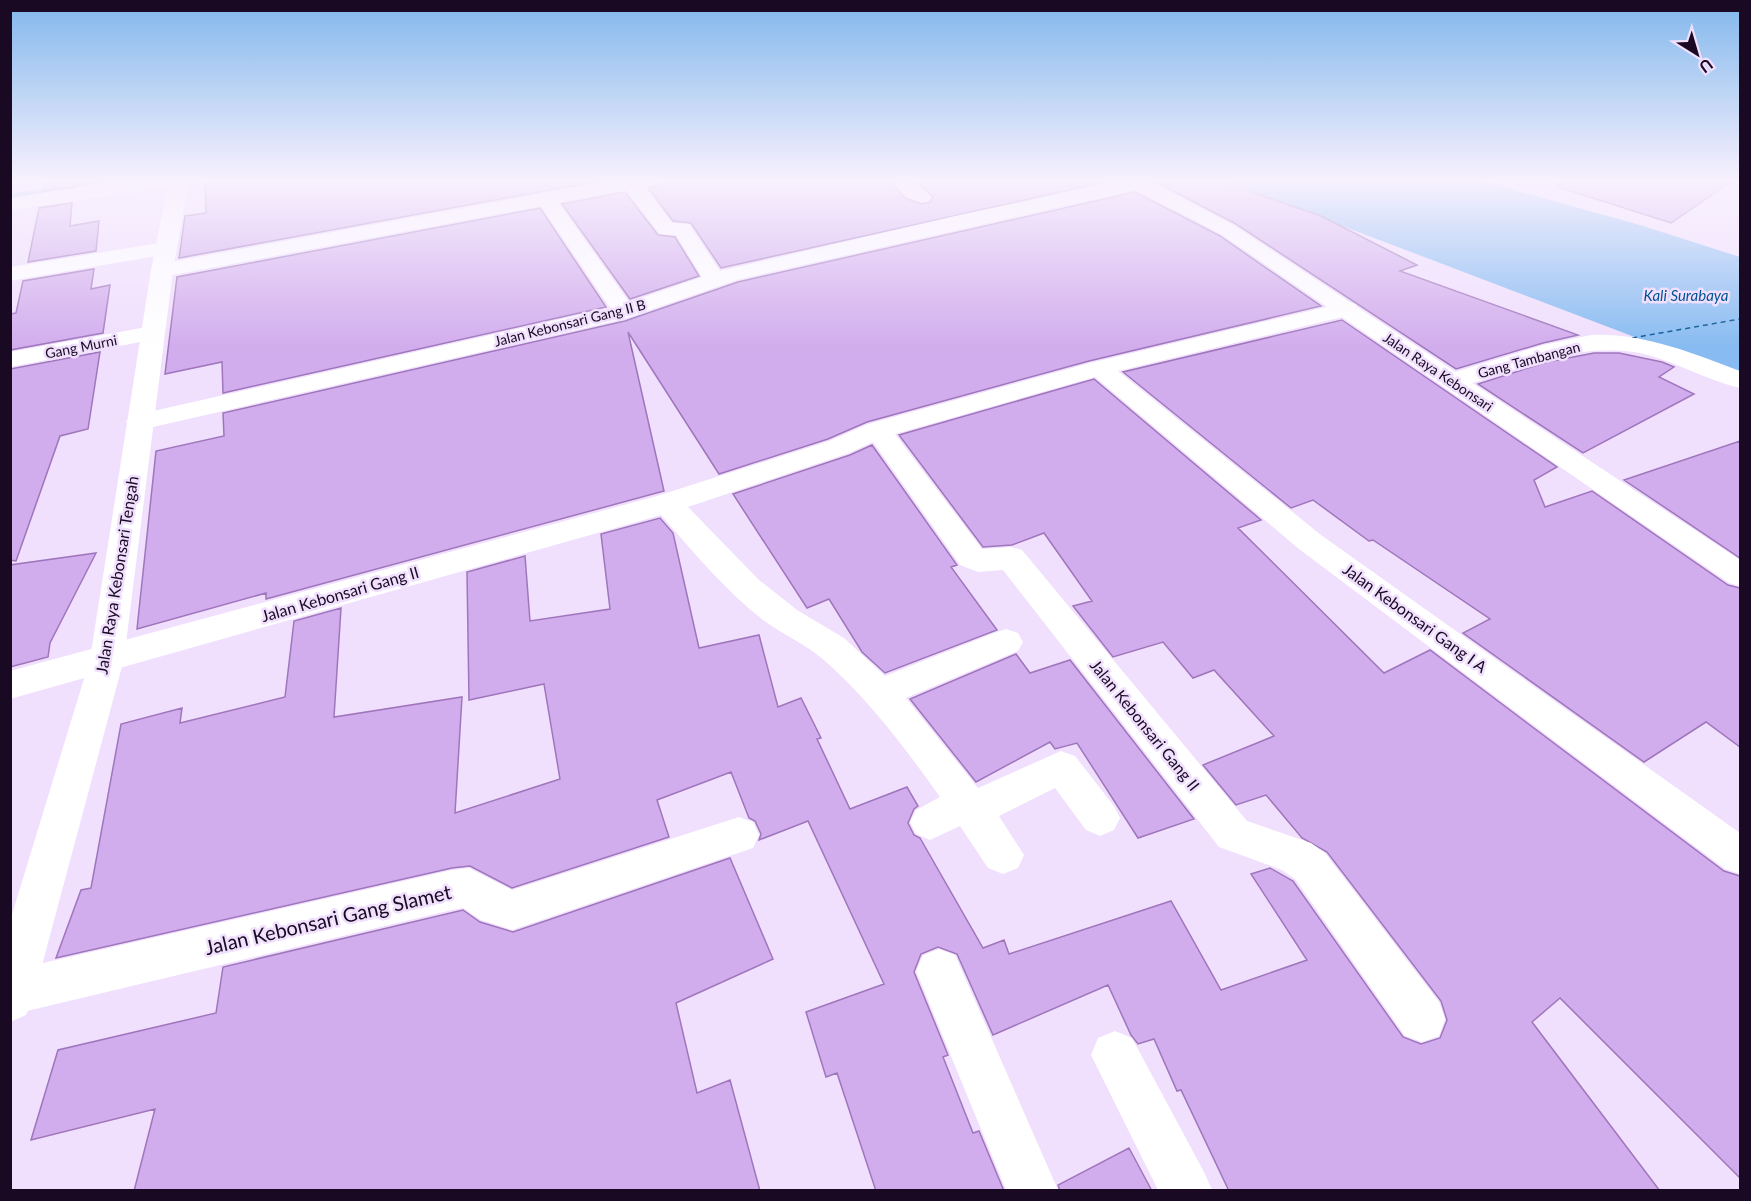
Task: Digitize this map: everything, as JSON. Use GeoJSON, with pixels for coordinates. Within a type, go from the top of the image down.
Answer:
{"type":"FeatureCollection","features":[{"type":"Feature","properties":{"kind":"street","name":"Jalan Raya Kebonsari Tengah"},"geometry":{"type":"LineString","coordinates":[[11,996],[107,659],[152,333],[169,235]]}},
{"type":"Feature","properties":{"kind":"street"},"geometry":{"type":"LineString","coordinates":[[10,274],[164,259],[317,235]]}},
{"type":"Feature","properties":{"kind":"street"},"geometry":{"type":"LineString","coordinates":[[571,235],[624,312]]}},
{"type":"Feature","properties":{"kind":"street"},"geometry":{"type":"LineString","coordinates":[[686,235],[714,281]]}},
{"type":"Feature","properties":{"kind":"street","name":"Jalan Kebonsari Gang II B"},"geometry":{"type":"LineString","coordinates":[[140,422],[624,312],[714,281],[902,235]]}},
{"type":"Feature","properties":{"kind":"street","name":"Jalan Raya Kebonsari"},"geometry":{"type":"LineString","coordinates":[[1236,235],[1740,575]]}},
{"type":"Feature","properties":{"kind":"street","name":"Jalan Kebonsari Gang II"},"geometry":{"type":"LineString","coordinates":[[10,685],[668,502],[839,447],[879,430],[1099,369],[1347,309]]}},
{"type":"Feature","properties":{"kind":"street","name":"Gang Murni"},"geometry":{"type":"LineString","coordinates":[[10,360],[152,333]]}},
{"type":"Feature","properties":{"kind":"street","name":"Gang Tambangan"},"geometry":{"type":"LineString","coordinates":[[1451,381],[1573,346],[1607,342],[1655,349],[1740,380]]}},
{"type":"Feature","properties":{"kind":"street","name":"Jalan Kebonsari Gang I A"},"geometry":{"type":"LineString","coordinates":[[1099,369],[1310,542],[1740,856]]}},
{"type":"Feature","properties":{"kind":"street","name":"Jalan Kebonsari Gang II"},"geometry":{"type":"LineString","coordinates":[[879,430],[971,557],[978,561],[1011,558],[1233,834],[1296,856],[1310,866],[1422,1019]]}},
{"type":"Feature","properties":{"kind":"street"},"geometry":{"type":"LineString","coordinates":[[668,502],[706,548],[739,579],[788,621],[839,652],[880,693],[969,807],[1003,855]]}},
{"type":"Feature","properties":{"kind":"street"},"geometry":{"type":"LineString","coordinates":[[880,693],[1006,642]]}},
{"type":"Feature","properties":{"kind":"street"},"geometry":{"type":"LineString","coordinates":[[930,822],[1061,767],[1100,818]]}},
{"type":"Feature","properties":{"kind":"street","name":"Jalan Kebonsari Gang Slamet"},"geometry":{"type":"LineString","coordinates":[[11,996],[453,890],[469,888],[496,906],[512,910],[739,835]]}},
{"type":"Feature","properties":{"kind":"street"},"geometry":{"type":"LineString","coordinates":[[939,971],[1032,1191]]}},
{"type":"Feature","properties":{"kind":"street"},"geometry":{"type":"LineString","coordinates":[[1115,1054],[1186,1191]]}},
{"type":"Feature","properties":{"kind":"water","name":"Kali Surabaya"},"geometry":{"type":"Polygon","coordinates":[[[1366,235],[1671,235],[1740,257],[1740,377],[1366,235]]]}},
{"type":"Feature","properties":{"kind":"building"},"geometry":{"type":"Polygon","coordinates":[[[33,235],[98,235],[96,251],[28,262],[33,235]]]}},
{"type":"Feature","properties":{"kind":"building"},"geometry":{"type":"Polygon","coordinates":[[[182,235],[304,235],[179,258],[182,235]]]}},
{"type":"Feature","properties":{"kind":"building"},"geometry":{"type":"Polygon","coordinates":[[[398,235],[558,235],[606,307],[223,393],[222,362],[165,374],[177,277],[398,235]]]}},
{"type":"Feature","properties":{"kind":"building"},"geometry":{"type":"Polygon","coordinates":[[[584,235],[675,237],[699,276],[630,299],[584,235]]]}},
{"type":"Feature","properties":{"kind":"building"},"geometry":{"type":"Polygon","coordinates":[[[699,235],[868,235],[721,268],[699,235]]]}},
{"type":"Feature","properties":{"kind":"building"},"geometry":{"type":"Polygon","coordinates":[[[945,235],[1218,235],[1321,306],[1089,361],[867,422],[828,439],[719,474],[628,332],[664,491],[266,599],[266,593],[137,629],[156,451],[224,436],[223,413],[625,321],[738,282],[945,235]]]}},
{"type":"Feature","properties":{"kind":"building"},"geometry":{"type":"Polygon","coordinates":[[[1253,235],[1358,235],[1417,265],[1400,271],[1578,335],[1456,369],[1253,235]]]}},
{"type":"Feature","properties":{"kind":"building"},"geometry":{"type":"Polygon","coordinates":[[[94,269],[91,289],[110,285],[103,333],[10,350],[10,314],[16,313],[23,281],[94,269]]]}},
{"type":"Feature","properties":{"kind":"building"},"geometry":{"type":"Polygon","coordinates":[[[1342,320],[1557,467],[1534,480],[1545,507],[1592,491],[1728,585],[1740,588],[1740,747],[1706,722],[1644,762],[1463,633],[1490,619],[1373,540],[1369,541],[1313,500],[1291,508],[1123,372],[1342,320]]]}},
{"type":"Feature","properties":{"kind":"building"},"geometry":{"type":"Polygon","coordinates":[[[100,352],[88,429],[60,436],[16,561],[10,560],[10,369],[100,352]]]}},
{"type":"Feature","properties":{"kind":"building"},"geometry":{"type":"Polygon","coordinates":[[[1594,353],[1619,353],[1662,362],[1674,367],[1659,377],[1694,394],[1583,453],[1478,384],[1547,362],[1594,353]]]}},
{"type":"Feature","properties":{"kind":"building"},"geometry":{"type":"Polygon","coordinates":[[[1094,379],[1261,520],[1238,528],[1384,673],[1430,650],[1724,871],[1740,876],[1740,1178],[1560,998],[1532,1022],[1660,1191],[1229,1191],[1181,1090],[1177,1091],[1154,1039],[1138,1044],[1131,1035],[1108,985],[993,1035],[957,954],[938,947],[921,954],[914,972],[948,1055],[943,1057],[973,1133],[979,1131],[1004,1191],[876,1191],[837,1073],[826,1077],[806,1012],[884,984],[808,821],[759,840],[761,834],[755,821],[749,818],[731,772],[657,800],[669,837],[512,888],[470,866],[452,868],[56,958],[81,890],[91,888],[121,724],[182,708],[180,723],[285,697],[294,621],[341,608],[334,717],[462,697],[455,813],[560,779],[544,684],[469,700],[467,572],[525,556],[530,621],[610,609],[601,534],[660,518],[673,533],[699,648],[759,635],[778,707],[801,698],[821,738],[817,739],[850,809],[907,787],[918,806],[914,809],[908,823],[914,835],[920,838],[983,948],[1004,940],[1009,954],[1171,901],[1221,990],[1307,960],[1251,874],[1270,868],[1293,881],[1403,1037],[1421,1044],[1440,1038],[1447,1020],[1441,1001],[1327,852],[1302,838],[1266,795],[1236,805],[1203,765],[1274,736],[1214,670],[1193,678],[1163,642],[1113,657],[1073,606],[1092,601],[1044,533],[1012,545],[983,547],[899,435],[1094,379]]]}},
{"type":"Feature","properties":{"kind":"building"},"geometry":{"type":"Polygon","coordinates":[[[1740,441],[1740,558],[1624,480],[1740,441]]]}},
{"type":"Feature","properties":{"kind":"building"},"geometry":{"type":"Polygon","coordinates":[[[872,445],[957,565],[951,567],[997,630],[885,673],[862,652],[829,599],[807,608],[733,494],[850,455],[872,445]]]}},
{"type":"Feature","properties":{"kind":"building"},"geometry":{"type":"Polygon","coordinates":[[[96,553],[50,643],[48,657],[10,667],[10,565],[96,553]]]}},
{"type":"Feature","properties":{"kind":"building"},"geometry":{"type":"Polygon","coordinates":[[[1016,654],[1030,673],[1070,660],[1194,819],[1138,838],[1077,743],[1055,749],[1050,742],[976,782],[910,699],[1016,654]]]}},
{"type":"Feature","properties":{"kind":"building"},"geometry":{"type":"Polygon","coordinates":[[[730,858],[773,959],[676,1003],[697,1093],[730,1080],[760,1191],[134,1191],[155,1109],[31,1140],[58,1050],[216,1013],[223,967],[463,910],[480,922],[513,932],[730,858]]]}},
{"type":"Feature","properties":{"kind":"building"},"geometry":{"type":"Polygon","coordinates":[[[1129,1148],[1152,1191],[1060,1191],[1058,1185],[1129,1148]]]}},
{"type":"Feature","properties":{"kind":"ferry route"},"geometry":{"type":"LineString","coordinates":[[1632,338],[1740,319]]}}]}
